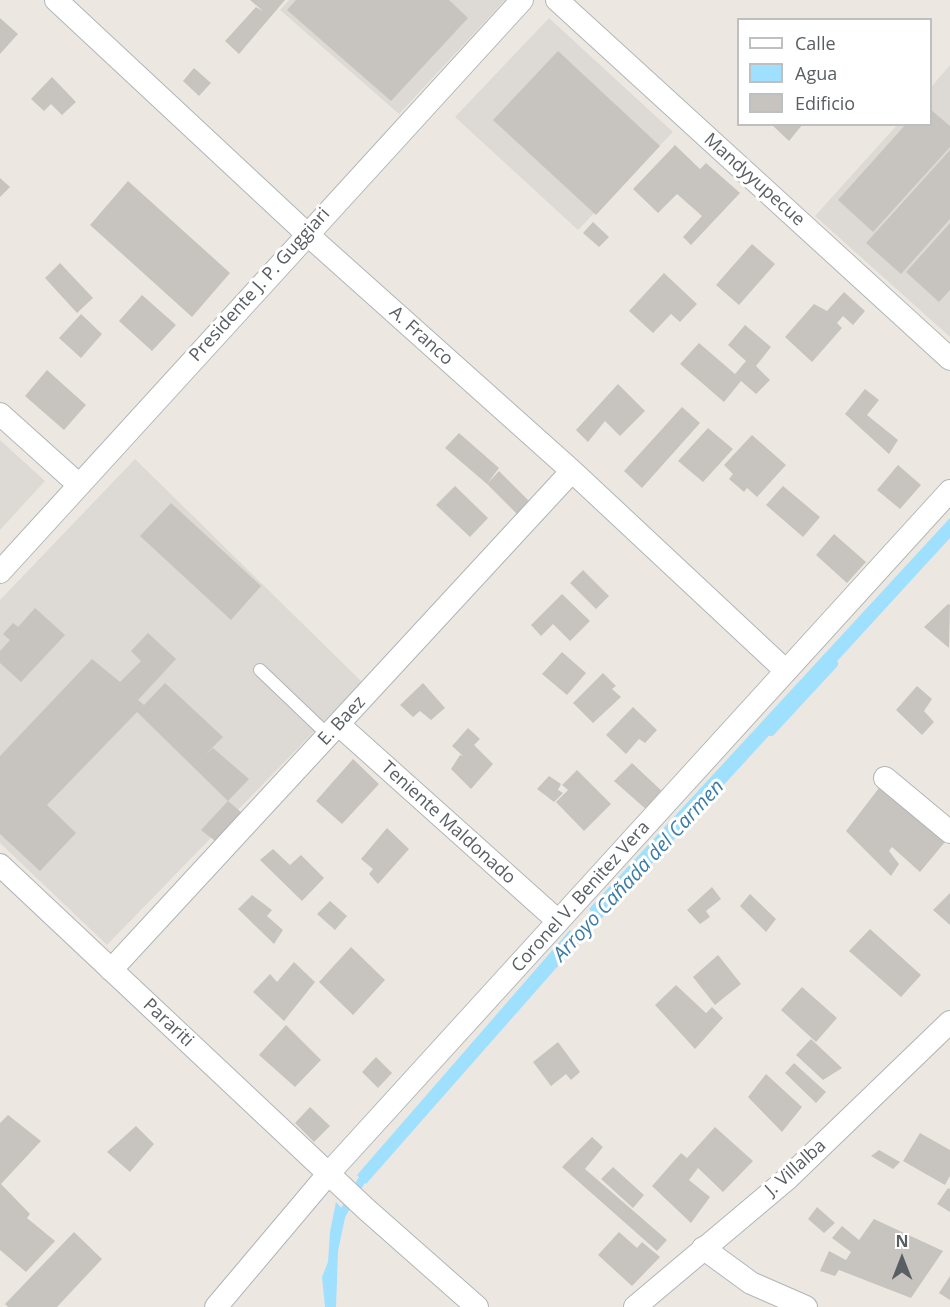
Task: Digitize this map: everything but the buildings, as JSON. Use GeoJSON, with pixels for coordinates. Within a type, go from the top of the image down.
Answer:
{"type":"FeatureCollection","features":[{"type":"Feature","properties":{"kind":"street","name":"A. Franco"},"geometry":{"type":"LineString","coordinates":[[56,0],[307,234],[572,471],[786,671]]}},
{"type":"Feature","properties":{"kind":"street","name":"Presidente J. P. Guggiari"},"geometry":{"type":"LineString","coordinates":[[0,572],[522,0]]}},
{"type":"Feature","properties":{"kind":"street","name":"Mandyyupecue"},"geometry":{"type":"LineString","coordinates":[[557,0],[950,359]]}},
{"type":"Feature","properties":{"kind":"street"},"geometry":{"type":"LineString","coordinates":[[0,414],[78,484]]}},
{"type":"Feature","properties":{"kind":"street","name":"E. Baez"},"geometry":{"type":"LineString","coordinates":[[111,970],[572,471]]}},
{"type":"Feature","properties":{"kind":"street","name":"Coronel V. Benitez Vera"},"geometry":{"type":"LineString","coordinates":[[216,1307],[558,921],[950,491]]}},
{"type":"Feature","properties":{"kind":"street","name":"Teniente Maldonado"},"geometry":{"type":"LineString","coordinates":[[333,729],[558,921]]}},
{"type":"Feature","properties":{"kind":"street"},"geometry":{"type":"LineString","coordinates":[[885,778],[950,832]]}},
{"type":"Feature","properties":{"kind":"street","name":"Parariti"},"geometry":{"type":"LineString","coordinates":[[0,865],[366,1209],[477,1307]]}},
{"type":"Feature","properties":{"kind":"street","name":"J. Villalba"},"geometry":{"type":"LineString","coordinates":[[635,1307],[787,1179],[950,1022]]}},
{"type":"Feature","properties":{"kind":"street"},"geometry":{"type":"LineString","coordinates":[[703,1248],[751,1283],[806,1307]]}},
{"type":"Feature","properties":{"kind":"lane"},"geometry":{"type":"LineString","coordinates":[[260,670],[333,729]]}},
{"type":"Feature","properties":{"kind":"shaded area"},"geometry":{"type":"Polygon","coordinates":[[[289,0],[505,0],[399,114],[280,10],[289,0]]]}},
{"type":"Feature","properties":{"kind":"shaded area"},"geometry":{"type":"Polygon","coordinates":[[[549,18],[673,132],[578,230],[455,117],[549,18]]]}},
{"type":"Feature","properties":{"kind":"shaded area"},"geometry":{"type":"Polygon","coordinates":[[[950,65],[950,337],[815,216],[896,126],[932,126],[932,86],[950,65]]]}},
{"type":"Feature","properties":{"kind":"shaded area"},"geometry":{"type":"Polygon","coordinates":[[[0,440],[45,481],[0,530],[0,440]]]}},
{"type":"Feature","properties":{"kind":"shaded area"},"geometry":{"type":"Polygon","coordinates":[[[135,459],[362,682],[107,945],[0,843],[0,600],[135,459]]]}},
{"type":"Feature","properties":{"kind":"water"},"geometry":{"type":"Polygon","coordinates":[[[950,518],[950,538],[600,920],[589,909],[950,518]]]}},
{"type":"Feature","properties":{"kind":"water"},"geometry":{"type":"Polygon","coordinates":[[[570,930],[580,941],[366,1184],[357,1175],[570,930]]]}},
{"type":"Feature","properties":{"kind":"water"},"geometry":{"type":"Polygon","coordinates":[[[336,1202],[346,1213],[338,1251],[336,1307],[325,1307],[322,1277],[328,1262],[330,1232],[336,1202]]]}},
{"type":"Feature","properties":{"kind":"waterway","name":"Arroyo Cañada del Carmen"},"geometry":{"type":"LineString","coordinates":[[771,732],[834,664]]}},
{"type":"Feature","properties":{"kind":"waterway","name":"Arroyo Cañada del Carmen"},"geometry":{"type":"LineString","coordinates":[[571,943],[601,909]]}},
{"type":"Feature","properties":{"kind":"waterway","name":"Arroyo Cañada del Carmen"},"geometry":{"type":"LineString","coordinates":[[340,1218],[367,1171]]}}]}
